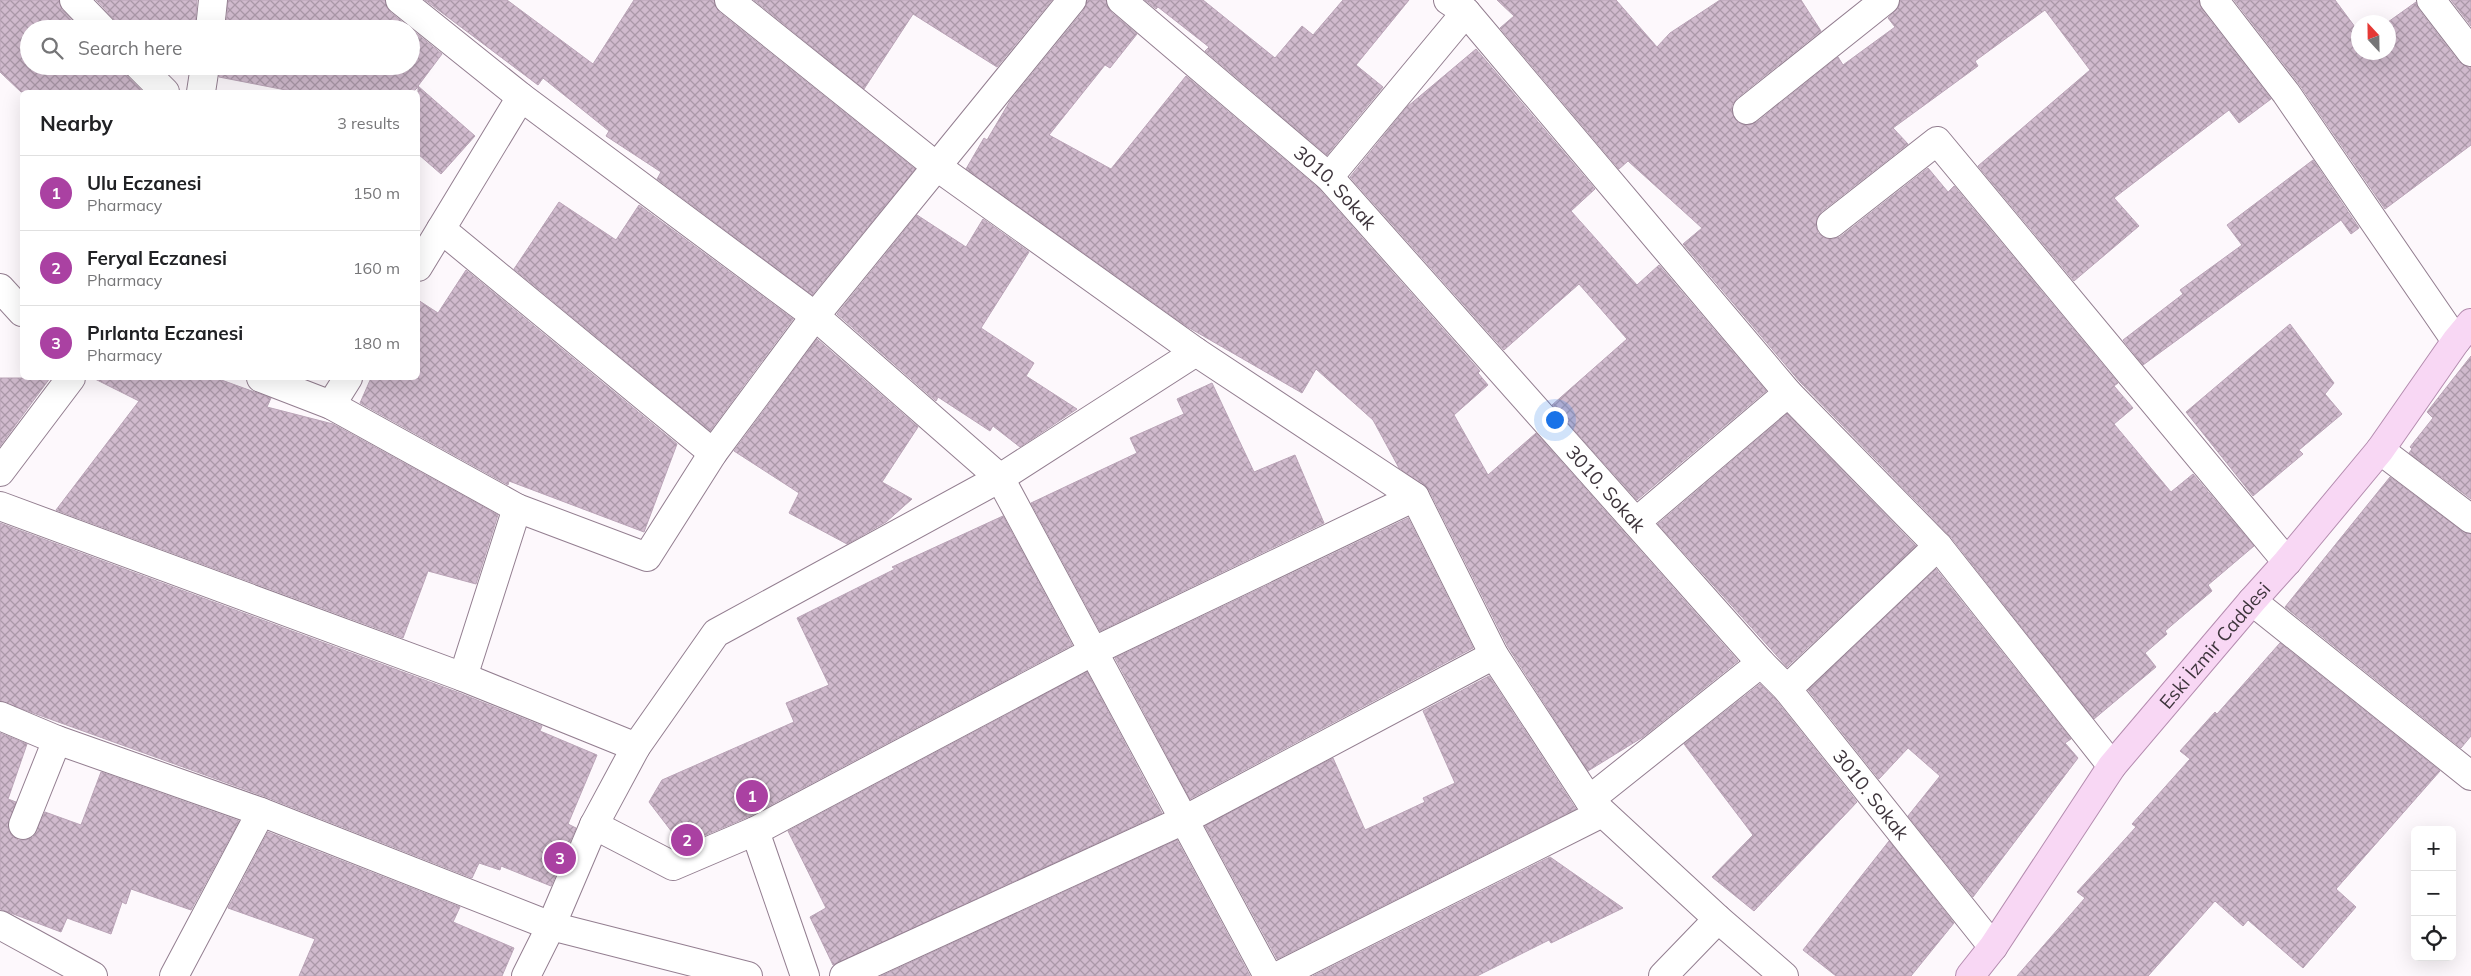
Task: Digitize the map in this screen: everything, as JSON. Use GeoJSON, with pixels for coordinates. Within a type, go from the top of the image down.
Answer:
{"type":"FeatureCollection","features":[{"type":"Feature","properties":{"kind":"main road","name":"Eski İzmir Caddesi"},"geometry":{"type":"LineString","coordinates":[[1970,976],[1993,947],[2112,766],[2287,562],[2380,450],[2463,332]]}},
{"type":"Feature","properties":{"kind":"street"},"geometry":{"type":"LineString","coordinates":[[74,0],[93,20]]}},
{"type":"Feature","properties":{"kind":"street"},"geometry":{"type":"LineString","coordinates":[[211,20],[214,0]]}},
{"type":"Feature","properties":{"kind":"street"},"geometry":{"type":"LineString","coordinates":[[400,0],[521,97],[815,316],[1000,478],[1268,976]]}},
{"type":"Feature","properties":{"kind":"street"},"geometry":{"type":"LineString","coordinates":[[729,0],[936,166],[1196,352],[1415,497],[1494,655],[1596,806],[1718,919],[1784,976]]}},
{"type":"Feature","properties":{"kind":"street"},"geometry":{"type":"LineString","coordinates":[[266,380],[331,405],[517,508],[647,557],[713,453],[815,316],[1072,0]]}},
{"type":"Feature","properties":{"kind":"street","name":"3010. Sokak"},"geometry":{"type":"LineString","coordinates":[[1121,0],[1329,177],[1760,663],[1787,689],[1993,947]]}},
{"type":"Feature","properties":{"kind":"street"},"geometry":{"type":"LineString","coordinates":[[1747,110],[1885,0]]}},
{"type":"Feature","properties":{"kind":"street"},"geometry":{"type":"LineString","coordinates":[[2214,0],[2286,93],[2463,332]]}},
{"type":"Feature","properties":{"kind":"street"},"geometry":{"type":"LineString","coordinates":[[2431,0],[2471,52]]}},
{"type":"Feature","properties":{"kind":"street"},"geometry":{"type":"LineString","coordinates":[[1329,177],[1457,6],[1788,393],[1938,546],[2112,766]]}},
{"type":"Feature","properties":{"kind":"street"},"geometry":{"type":"LineString","coordinates":[[148,75],[163,90]]}},
{"type":"Feature","properties":{"kind":"street"},"geometry":{"type":"LineString","coordinates":[[202,90],[204,75]]}},
{"type":"Feature","properties":{"kind":"street"},"geometry":{"type":"LineString","coordinates":[[420,264],[521,97]]}},
{"type":"Feature","properties":{"kind":"street"},"geometry":{"type":"LineString","coordinates":[[1831,224],[1937,141],[2287,562]]}},
{"type":"Feature","properties":{"kind":"street"},"geometry":{"type":"LineString","coordinates":[[441,229],[713,453]]}},
{"type":"Feature","properties":{"kind":"street"},"geometry":{"type":"LineString","coordinates":[[0,288],[20,310]]}},
{"type":"Feature","properties":{"kind":"street"},"geometry":{"type":"LineString","coordinates":[[526,976],[594,825],[636,747],[716,634],[1000,478],[1196,352]]}},
{"type":"Feature","properties":{"kind":"street"},"geometry":{"type":"LineString","coordinates":[[0,472],[69,380]]}},
{"type":"Feature","properties":{"kind":"street"},"geometry":{"type":"LineString","coordinates":[[331,405],[347,380]]}},
{"type":"Feature","properties":{"kind":"street"},"geometry":{"type":"LineString","coordinates":[[1636,522],[1788,393]]}},
{"type":"Feature","properties":{"kind":"street"},"geometry":{"type":"LineString","coordinates":[[2380,450],[2471,519]]}},
{"type":"Feature","properties":{"kind":"street"},"geometry":{"type":"LineString","coordinates":[[594,825],[673,866],[754,831],[1094,651],[1415,497]]}},
{"type":"Feature","properties":{"kind":"street"},"geometry":{"type":"LineString","coordinates":[[0,506],[463,676],[636,747]]}},
{"type":"Feature","properties":{"kind":"street"},"geometry":{"type":"LineString","coordinates":[[463,676],[517,508]]}},
{"type":"Feature","properties":{"kind":"street"},"geometry":{"type":"LineString","coordinates":[[1787,689],[1938,546]]}},
{"type":"Feature","properties":{"kind":"street"},"geometry":{"type":"LineString","coordinates":[[2252,601],[2471,776]]}},
{"type":"Feature","properties":{"kind":"street"},"geometry":{"type":"LineString","coordinates":[[844,976],[1184,820],[1494,655]]}},
{"type":"Feature","properties":{"kind":"street"},"geometry":{"type":"LineString","coordinates":[[1278,976],[1596,806],[1760,663]]}},
{"type":"Feature","properties":{"kind":"street"},"geometry":{"type":"LineString","coordinates":[[0,716],[57,740],[261,812],[550,926],[748,976]]}},
{"type":"Feature","properties":{"kind":"street"},"geometry":{"type":"LineString","coordinates":[[23,825],[57,740]]}},
{"type":"Feature","properties":{"kind":"street"},"geometry":{"type":"LineString","coordinates":[[174,976],[261,812]]}},
{"type":"Feature","properties":{"kind":"street"},"geometry":{"type":"LineString","coordinates":[[754,831],[805,976]]}},
{"type":"Feature","properties":{"kind":"street"},"geometry":{"type":"LineString","coordinates":[[1663,976],[1718,919]]}},
{"type":"Feature","properties":{"kind":"street"},"geometry":{"type":"LineString","coordinates":[[0,924],[93,976]]}},
{"type":"Feature","properties":{"kind":"building"},"geometry":{"type":"Polygon","coordinates":[[[0,0],[59,0],[62,10],[71,20],[20,20],[20,75],[127,75],[141,90],[20,91],[0,72],[0,0]]]}},
{"type":"Feature","properties":{"kind":"building"},"geometry":{"type":"Polygon","coordinates":[[[96,0],[197,0],[196,20],[114,19],[96,0]]]}},
{"type":"Feature","properties":{"kind":"building"},"geometry":{"type":"Polygon","coordinates":[[[228,0],[385,0],[390,12],[400,20],[227,20],[228,0]]]}},
{"type":"Feature","properties":{"kind":"building"},"geometry":{"type":"Polygon","coordinates":[[[425,0],[507,0],[593,64],[634,0],[714,0],[719,12],[915,169],[812,295],[657,179],[661,172],[606,136],[609,131],[543,78],[538,85],[425,0]]]}},
{"type":"Feature","properties":{"kind":"building"},"geometry":{"type":"Polygon","coordinates":[[[754,0],[1052,0],[997,67],[913,14],[864,89],[754,0]]]}},
{"type":"Feature","properties":{"kind":"building"},"geometry":{"type":"Polygon","coordinates":[[[1087,0],[1106,0],[1111,12],[1137,34],[1110,68],[1105,65],[1049,135],[1111,169],[1186,76],[1318,188],[1480,371],[1478,373],[1488,385],[1454,415],[1488,475],[1536,433],[1738,661],[1643,737],[1588,771],[1508,647],[1429,490],[1399,468],[1373,420],[1316,369],[1302,393],[1186,326],[966,169],[984,138],[987,140],[1010,101],[1084,10],[1087,0]]]}},
{"type":"Feature","properties":{"kind":"building"},"geometry":{"type":"Polygon","coordinates":[[[1145,0],[1203,0],[1275,58],[1302,26],[1313,35],[1343,0],[1409,0],[1356,65],[1383,87],[1327,155],[1205,51],[1209,47],[1158,7],[1156,9],[1145,0]]]}},
{"type":"Feature","properties":{"kind":"building"},"geometry":{"type":"Polygon","coordinates":[[[1497,0],[1616,0],[1657,47],[1670,33],[1720,0],[1801,0],[1821,31],[1737,98],[1732,105],[1735,119],[1741,124],[1749,125],[1757,122],[1838,57],[1843,65],[1895,27],[1888,18],[1899,6],[1900,0],[2199,0],[2202,10],[2271,99],[2239,123],[2229,110],[2114,198],[2139,226],[2074,281],[1978,166],[2090,70],[2045,10],[1975,61],[1978,66],[1893,128],[1908,144],[1821,212],[1817,218],[1816,226],[1818,233],[1825,238],[1833,239],[1840,237],[1928,168],[1948,192],[1954,186],[2118,383],[2114,386],[2133,408],[2114,424],[2171,492],[2193,474],[2254,546],[2208,585],[2212,591],[2165,631],[2167,634],[2145,653],[2156,667],[2094,719],[1950,536],[1800,382],[1683,244],[1702,228],[1628,161],[1619,169],[1500,28],[1514,16],[1497,0]]]}},
{"type":"Feature","properties":{"kind":"building"},"geometry":{"type":"Polygon","coordinates":[[[2234,0],[2335,0],[2351,22],[2351,60],[2396,60],[2396,16],[2416,2],[2419,10],[2459,62],[2471,67],[2471,145],[2385,209],[2299,84],[2234,0]]]}},
{"type":"Feature","properties":{"kind":"building"},"geometry":{"type":"Polygon","coordinates":[[[2451,0],[2471,0],[2471,26],[2451,0]]]}},
{"type":"Feature","properties":{"kind":"building"},"geometry":{"type":"Polygon","coordinates":[[[420,36],[442,54],[418,86],[475,136],[441,174],[420,156],[420,90],[418,90],[418,87],[415,90],[286,90],[219,77],[219,75],[420,75],[420,36]]]}},
{"type":"Feature","properties":{"kind":"building"},"geometry":{"type":"Polygon","coordinates":[[[1476,49],[1595,189],[1571,211],[1637,285],[1659,265],[1766,391],[1637,500],[1552,405],[1627,339],[1579,284],[1504,350],[1350,177],[1407,107],[1476,49]]]}},
{"type":"Feature","properties":{"kind":"building"},"geometry":{"type":"Polygon","coordinates":[[[2313,160],[2359,228],[2351,234],[2341,220],[2143,365],[2123,340],[2183,294],[2180,290],[2242,245],[2227,225],[2313,160]]]}},
{"type":"Feature","properties":{"kind":"building"},"geometry":{"type":"Polygon","coordinates":[[[559,202],[616,240],[639,205],[793,319],[710,431],[514,269],[559,202]]]}},
{"type":"Feature","properties":{"kind":"building"},"geometry":{"type":"Polygon","coordinates":[[[917,215],[966,247],[983,219],[1029,252],[981,328],[1034,363],[1026,376],[1077,409],[1020,447],[993,426],[990,431],[938,397],[936,401],[837,314],[917,215]]]}},
{"type":"Feature","properties":{"kind":"building"},"geometry":{"type":"Polygon","coordinates":[[[466,270],[677,444],[644,532],[509,481],[508,485],[360,403],[370,380],[420,380],[420,301],[438,313],[466,270]]]}},
{"type":"Feature","properties":{"kind":"building"},"geometry":{"type":"Polygon","coordinates":[[[2290,324],[2334,383],[2325,394],[2342,414],[2299,450],[2303,454],[2253,496],[2186,412],[2290,324]]]}},
{"type":"Feature","properties":{"kind":"building"},"geometry":{"type":"Polygon","coordinates":[[[817,339],[918,427],[882,482],[912,499],[886,522],[847,544],[789,513],[799,493],[734,451],[817,339]]]}},
{"type":"Feature","properties":{"kind":"building"},"geometry":{"type":"Polygon","coordinates":[[[2471,356],[2471,499],[2409,453],[2412,449],[2410,447],[2433,418],[2427,412],[2471,356]]]}},
{"type":"Feature","properties":{"kind":"building"},"geometry":{"type":"Polygon","coordinates":[[[0,378],[49,380],[0,446],[0,378]]]}},
{"type":"Feature","properties":{"kind":"building"},"geometry":{"type":"Polygon","coordinates":[[[97,380],[222,380],[271,398],[267,407],[333,424],[498,515],[476,584],[428,571],[403,638],[56,510],[139,401],[97,380]]]}},
{"type":"Feature","properties":{"kind":"building"},"geometry":{"type":"Polygon","coordinates":[[[1212,383],[1254,472],[1295,455],[1324,523],[1100,631],[1031,503],[1137,453],[1130,438],[1184,414],[1177,399],[1212,383]]]}},
{"type":"Feature","properties":{"kind":"building"},"geometry":{"type":"Polygon","coordinates":[[[1787,414],[1916,546],[1787,667],[1658,524],[1787,414]]]}},
{"type":"Feature","properties":{"kind":"building"},"geometry":{"type":"Polygon","coordinates":[[[2390,477],[2462,531],[2471,534],[2471,736],[2461,748],[2285,607],[2390,477]]]}},
{"type":"Feature","properties":{"kind":"building"},"geometry":{"type":"Polygon","coordinates":[[[1003,516],[1072,645],[748,817],[682,845],[649,802],[662,780],[794,722],[786,703],[829,685],[797,618],[895,569],[892,567],[1003,516]]]}},
{"type":"Feature","properties":{"kind":"building"},"geometry":{"type":"Polygon","coordinates":[[[1408,518],[1473,648],[1190,799],[1115,658],[1408,518]]]}},
{"type":"Feature","properties":{"kind":"building"},"geometry":{"type":"Polygon","coordinates":[[[0,523],[457,692],[542,726],[540,731],[597,755],[568,824],[576,828],[551,886],[501,866],[500,870],[479,863],[472,878],[266,797],[0,701],[0,523]]]}},
{"type":"Feature","properties":{"kind":"building"},"geometry":{"type":"Polygon","coordinates":[[[1936,569],[2071,739],[2065,743],[2078,758],[1973,897],[1908,816],[1940,776],[1908,748],[1879,779],[1808,690],[1936,569]]]}},
{"type":"Feature","properties":{"kind":"building"},"geometry":{"type":"Polygon","coordinates":[[[2280,643],[2440,771],[2336,889],[2356,907],[2303,968],[2248,920],[2243,926],[2215,901],[2148,976],[2017,976],[2085,898],[2077,892],[2136,827],[2132,824],[2190,759],[2180,751],[2215,712],[2217,714],[2280,643]]]}},
{"type":"Feature","properties":{"kind":"building"},"geometry":{"type":"Polygon","coordinates":[[[1087,672],[1162,813],[833,965],[810,917],[826,908],[788,831],[1087,672]]]}},
{"type":"Feature","properties":{"kind":"building"},"geometry":{"type":"Polygon","coordinates":[[[1489,676],[1576,809],[1277,959],[1205,826],[1333,758],[1365,830],[1425,802],[1423,798],[1455,783],[1423,711],[1489,676]]]}},
{"type":"Feature","properties":{"kind":"building"},"geometry":{"type":"Polygon","coordinates":[[[1760,684],[1775,699],[1857,802],[1754,911],[1712,877],[1753,835],[1684,744],[1760,684]]]}},
{"type":"Feature","properties":{"kind":"building"},"geometry":{"type":"Polygon","coordinates":[[[0,733],[27,744],[8,799],[16,802],[8,827],[11,835],[18,840],[26,840],[33,837],[45,812],[81,825],[101,772],[239,821],[191,910],[131,889],[126,904],[122,902],[111,934],[67,918],[61,932],[0,909],[0,733]]]}},
{"type":"Feature","properties":{"kind":"building"},"geometry":{"type":"Polygon","coordinates":[[[268,832],[460,907],[453,922],[514,948],[502,976],[299,976],[315,939],[228,908],[268,832]]]}},
{"type":"Feature","properties":{"kind":"building"},"geometry":{"type":"Polygon","coordinates":[[[1177,840],[1250,976],[881,976],[1177,840]]]}},
{"type":"Feature","properties":{"kind":"building"},"geometry":{"type":"Polygon","coordinates":[[[1889,841],[1954,923],[1911,976],[1836,976],[1803,950],[1889,841]]]}},
{"type":"Feature","properties":{"kind":"building"},"geometry":{"type":"Polygon","coordinates":[[[1550,857],[1623,908],[1551,943],[1549,940],[1477,976],[1313,976],[1550,857]]]}},
{"type":"Feature","properties":{"kind":"place","name":"Ulu Eczanesi"},"geometry":{"type":"Point","coordinates":[752,796]}},
{"type":"Feature","properties":{"kind":"place","name":"Feryal Eczanesi"},"geometry":{"type":"Point","coordinates":[687,840]}},
{"type":"Feature","properties":{"kind":"place","name":"Pırlanta Eczanesi"},"geometry":{"type":"Point","coordinates":[560,858]}}]}
